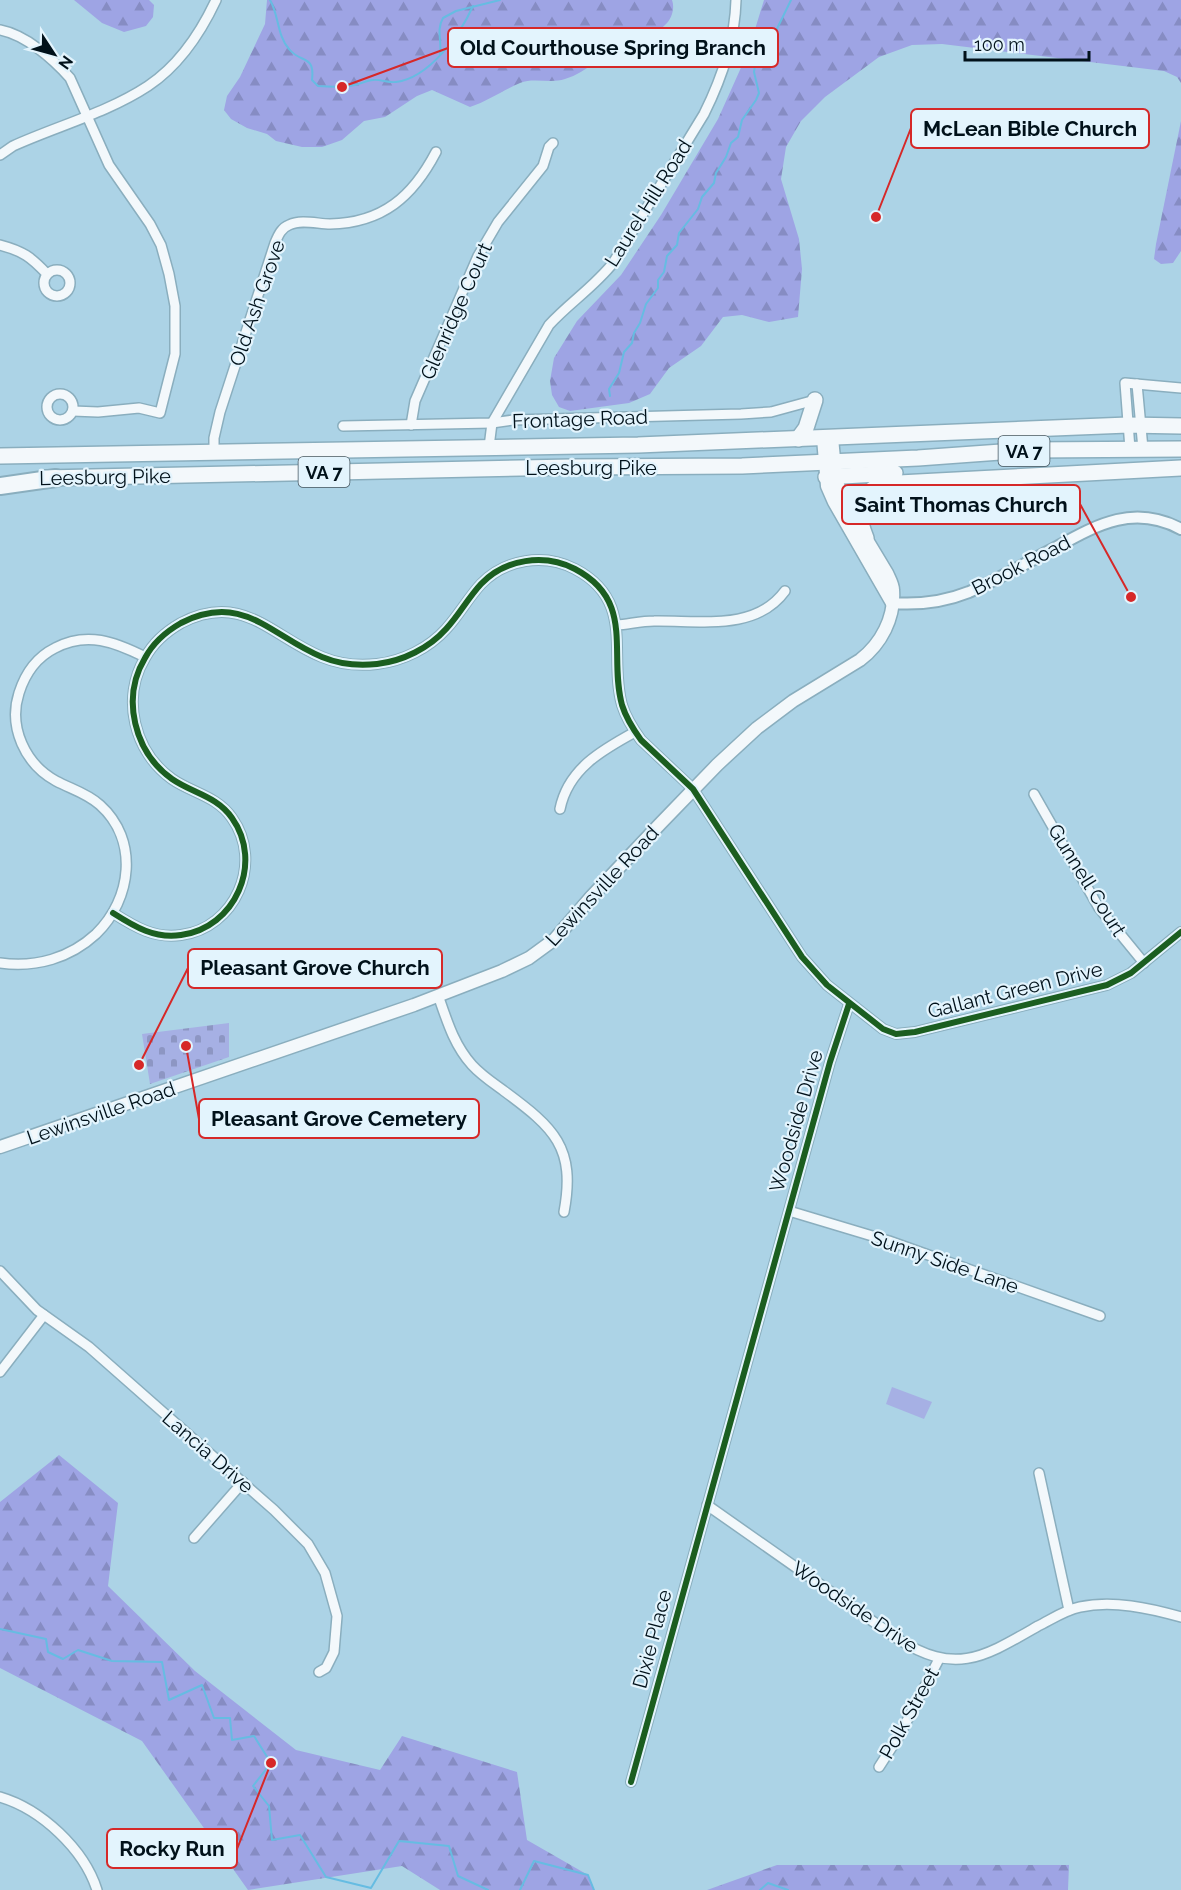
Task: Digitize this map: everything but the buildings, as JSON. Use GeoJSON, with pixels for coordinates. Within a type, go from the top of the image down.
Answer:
{"type":"FeatureCollection","features":[{"type":"Feature","properties":{"kind":"highway"},"geometry":{"type":"LineString","coordinates":[[798,439],[806,428],[815,400]]}},
{"type":"Feature","properties":{"kind":"highway","name":"Leesburg Pike"},"geometry":{"type":"LineString","coordinates":[[0,456],[489,447],[828,438],[1135,425],[1181,426]]}},
{"type":"Feature","properties":{"kind":"highway","name":"Leesburg Pike"},"geometry":{"type":"LineString","coordinates":[[0,479],[560,467],[830,469],[1029,450],[1181,449]]}},
{"type":"Feature","properties":{"kind":"highway"},"geometry":{"type":"LineString","coordinates":[[866,538],[860,522],[861,502],[868,491],[879,484],[1181,468]]}},
{"type":"Feature","properties":{"kind":"highway"},"geometry":{"type":"LineString","coordinates":[[0,486],[56,478]]}},
{"type":"Feature","properties":{"kind":"main road","name":"Lewinsville Road"},"geometry":{"type":"LineString","coordinates":[[828,438],[830,469],[827,486],[842,518],[892,603]]}},
{"type":"Feature","properties":{"kind":"main road","name":"Lewinsville Road"},"geometry":{"type":"LineString","coordinates":[[0,1147],[438,995],[502,971],[542,949],[561,932],[592,896],[724,758],[775,714],[869,654],[885,631],[893,590],[887,573],[843,500],[830,469]]}},
{"type":"Feature","properties":{"kind":"street"},"geometry":{"type":"LineString","coordinates":[[0,155],[13,146],[88,115],[149,85],[193,41],[216,0]]}},
{"type":"Feature","properties":{"kind":"street","name":"Laurel Hill Road"},"geometry":{"type":"LineString","coordinates":[[489,447],[492,423],[549,325],[561,311],[594,284],[613,263],[704,114],[727,59],[736,0]]}},
{"type":"Feature","properties":{"kind":"street"},"geometry":{"type":"LineString","coordinates":[[0,30],[23,39],[61,68],[70,78],[109,165],[136,203],[161,245],[170,274],[175,306],[175,354],[160,413],[139,408],[98,412],[73,411]]}},
{"type":"Feature","properties":{"kind":"street","name":"Glenridge Court"},"geometry":{"type":"LineString","coordinates":[[411,425],[416,401],[478,256],[498,222],[543,166],[549,147],[553,144]]}},
{"type":"Feature","properties":{"kind":"street","name":"Old Ash Grove"},"geometry":{"type":"LineString","coordinates":[[213,453],[223,403],[275,243],[282,230],[294,223],[343,223],[382,212],[400,201],[414,188],[436,152]]}},
{"type":"Feature","properties":{"kind":"street"},"geometry":{"type":"LineString","coordinates":[[0,245],[21,251],[33,259],[47,274]]}},
{"type":"Feature","properties":{"kind":"street"},"geometry":{"type":"LineString","coordinates":[[1135,425],[1125,383],[1181,388]]}},
{"type":"Feature","properties":{"kind":"street"},"geometry":{"type":"LineString","coordinates":[[1136,449],[1137,384]]}},
{"type":"Feature","properties":{"kind":"street","name":"Frontage Road"},"geometry":{"type":"LineString","coordinates":[[343,426],[492,423],[523,419],[771,412],[815,400]]}},
{"type":"Feature","properties":{"kind":"street","name":"Brook Road"},"geometry":{"type":"LineString","coordinates":[[892,603],[934,602],[967,592],[1089,530],[1116,520],[1135,517],[1151,519],[1181,529]]}},
{"type":"Feature","properties":{"kind":"street"},"geometry":{"type":"LineString","coordinates":[[114,913],[134,926],[156,935],[170,936],[195,932],[217,920],[234,902],[244,879],[245,851],[239,830],[224,808],[203,793],[173,780],[153,761],[142,744],[135,724],[133,697],[138,671],[154,644],[175,627],[201,616],[229,613],[256,619],[308,651],[336,662],[366,665],[395,661],[433,641],[446,629],[475,591],[491,576],[510,565],[533,560],[561,563],[584,574],[602,591],[613,612],[617,625],[619,691],[626,717],[634,732],[693,789],[802,957],[827,985],[849,1004]]}},
{"type":"Feature","properties":{"kind":"street"},"geometry":{"type":"LineString","coordinates":[[617,625],[652,621],[700,623],[734,620],[763,611],[778,600],[785,591]]}},
{"type":"Feature","properties":{"kind":"street"},"geometry":{"type":"LineString","coordinates":[[0,963],[36,964],[66,955],[90,939],[114,913],[124,888],[127,864],[122,838],[117,826],[105,810],[90,797],[57,781],[36,766],[23,747],[15,711],[21,686],[30,670],[44,655],[64,643],[101,639],[114,642],[145,657]]}},
{"type":"Feature","properties":{"kind":"street"},"geometry":{"type":"LineString","coordinates":[[560,809],[566,790],[579,770],[600,753],[634,732]]}},
{"type":"Feature","properties":{"kind":"street","name":"Gunnell Court"},"geometry":{"type":"LineString","coordinates":[[1034,794],[1099,908],[1144,963]]}},
{"type":"Feature","properties":{"kind":"street","name":"Gallant Green Drive"},"geometry":{"type":"LineString","coordinates":[[849,1004],[889,1033],[906,1034],[1107,985],[1131,973],[1181,932]]}},
{"type":"Feature","properties":{"kind":"street"},"geometry":{"type":"LineString","coordinates":[[438,995],[449,1028],[464,1055],[486,1077],[537,1116],[554,1135],[561,1147],[568,1170],[564,1212]]}},
{"type":"Feature","properties":{"kind":"street","name":"Woodside Drive"},"geometry":{"type":"LineString","coordinates":[[849,1004],[832,1054],[707,1505],[898,1639],[924,1654],[939,1659],[966,1659],[988,1653],[1069,1610],[1080,1607],[1109,1605],[1150,1609],[1181,1617]]}},
{"type":"Feature","properties":{"kind":"street","name":"Sunny Side Lane"},"geometry":{"type":"LineString","coordinates":[[789,1211],[889,1241],[1100,1316]]}},
{"type":"Feature","properties":{"kind":"street","name":"Lancia Drive"},"geometry":{"type":"LineString","coordinates":[[0,1271],[25,1299],[89,1347],[243,1482],[297,1531],[308,1544],[325,1573],[335,1606],[337,1637],[331,1660],[320,1672]]}},
{"type":"Feature","properties":{"kind":"street"},"geometry":{"type":"LineString","coordinates":[[0,1372],[44,1315]]}},
{"type":"Feature","properties":{"kind":"street"},"geometry":{"type":"LineString","coordinates":[[1039,1473],[1069,1610]]}},
{"type":"Feature","properties":{"kind":"street"},"geometry":{"type":"LineString","coordinates":[[194,1538],[243,1482]]}},
{"type":"Feature","properties":{"kind":"street","name":"Dixie Place"},"geometry":{"type":"LineString","coordinates":[[631,1782],[707,1505]]}},
{"type":"Feature","properties":{"kind":"street","name":"Polk Street"},"geometry":{"type":"LineString","coordinates":[[879,1767],[899,1736],[939,1659]]}},
{"type":"Feature","properties":{"kind":"street"},"geometry":{"type":"LineString","coordinates":[[0,1797],[22,1805],[69,1842],[87,1866],[96,1890]]}},
{"type":"Feature","properties":{"kind":"green space"},"geometry":{"type":"Polygon","coordinates":[[[74,0],[149,0],[154,5],[153,17],[146,26],[124,32],[102,23],[74,0]]]}},
{"type":"Feature","properties":{"kind":"green space"},"geometry":{"type":"Polygon","coordinates":[[[267,0],[672,0],[673,6],[669,20],[661,29],[623,42],[573,76],[554,81],[525,81],[470,107],[432,90],[417,96],[385,117],[364,121],[342,140],[322,147],[302,147],[276,141],[267,134],[247,128],[231,119],[224,110],[227,96],[240,77],[265,24],[267,0]]]}},
{"type":"Feature","properties":{"kind":"green space"},"geometry":{"type":"Polygon","coordinates":[[[764,0],[1181,0],[1181,83],[1177,77],[1164,71],[942,44],[912,45],[879,57],[825,97],[801,121],[786,147],[781,179],[799,239],[802,269],[798,317],[769,322],[742,315],[723,317],[701,346],[669,368],[650,394],[629,403],[570,411],[559,407],[552,395],[550,381],[554,358],[577,321],[621,275],[661,215],[718,119],[748,52],[764,0]]]}},
{"type":"Feature","properties":{"kind":"green space"},"geometry":{"type":"Polygon","coordinates":[[[1181,121],[1181,251],[1173,263],[1161,264],[1154,259],[1156,244],[1181,121]]]}},
{"type":"Feature","properties":{"kind":"green space"},"geometry":{"type":"Polygon","coordinates":[[[229,1023],[229,1057],[150,1084],[142,1034],[229,1023]]]}},
{"type":"Feature","properties":{"kind":"green space"},"geometry":{"type":"Polygon","coordinates":[[[892,1387],[932,1402],[924,1419],[886,1404],[892,1387]]]}},
{"type":"Feature","properties":{"kind":"green space"},"geometry":{"type":"Polygon","coordinates":[[[59,1455],[118,1503],[108,1586],[195,1671],[296,1750],[380,1770],[402,1736],[517,1772],[527,1840],[588,1875],[594,1890],[440,1890],[402,1866],[248,1890],[142,1741],[0,1668],[0,1502],[59,1455]]]}},
{"type":"Feature","properties":{"kind":"green space"},"geometry":{"type":"Polygon","coordinates":[[[777,1865],[1069,1865],[1068,1890],[707,1890],[777,1865]]]}},
{"type":"Feature","properties":{"kind":"waterway"},"geometry":{"type":"LineString","coordinates":[[270,0],[285,44],[294,54],[309,63],[312,80],[318,86],[332,87],[350,86],[373,80],[396,82],[420,73],[452,42],[473,6]]}},
{"type":"Feature","properties":{"kind":"waterway"},"geometry":{"type":"LineString","coordinates":[[440,54],[440,27],[443,18],[456,11],[500,0]]}},
{"type":"Feature","properties":{"kind":"waterway"},"geometry":{"type":"LineString","coordinates":[[610,396],[609,389],[619,373],[624,352],[632,343],[646,304],[658,288],[658,280],[664,272],[667,256],[677,245],[679,233],[698,209],[702,197],[714,183],[716,173],[731,143],[738,137],[742,120],[756,100],[759,93],[754,72],[755,66],[770,48],[791,0]]}},
{"type":"Feature","properties":{"kind":"waterway"},"geometry":{"type":"LineString","coordinates":[[0,1629],[46,1639],[48,1652],[63,1659],[78,1650],[112,1661],[162,1662],[169,1700],[202,1685],[214,1718],[230,1718],[232,1740],[254,1736],[271,1763],[253,1786],[269,1806],[272,1840],[300,1835],[326,1877],[371,1888],[399,1841],[449,1846],[458,1876],[488,1890]]}},
{"type":"Feature","properties":{"kind":"waterway"},"geometry":{"type":"LineString","coordinates":[[520,1890],[534,1861],[588,1875],[594,1890]]}},
{"type":"Feature","properties":{"kind":"waterway"},"geometry":{"type":"LineString","coordinates":[[760,1890],[768,1883],[788,1890]]}},
{"type":"Feature","properties":{"kind":"cycle path"},"geometry":{"type":"LineString","coordinates":[[113,913],[137,927],[162,935],[181,935],[200,930],[216,920],[229,907],[239,891],[244,873],[245,854],[241,836],[232,818],[212,800],[180,784],[159,768],[140,739],[133,707],[134,690],[145,658],[156,642],[181,623],[203,614],[222,612],[240,614],[256,620],[322,657],[356,665],[387,662],[415,653],[432,642],[451,624],[476,589],[501,569],[525,561],[538,560],[551,561],[575,569],[594,582],[606,597],[613,613],[616,630],[618,686],[622,705],[633,728],[641,740],[693,789],[802,957],[827,985],[883,1029],[896,1034],[915,1032],[1107,985],[1131,973],[1181,932]]}},
{"type":"Feature","properties":{"kind":"cycle path"},"geometry":{"type":"LineString","coordinates":[[631,1782],[830,1062],[849,1004]]}},
{"type":"Feature","properties":{"kind":"place","name":"Old Courthouse Spring Branch"},"geometry":{"type":"Point","coordinates":[342,87]}},
{"type":"Feature","properties":{"kind":"place","name":"McLean Bible Church"},"geometry":{"type":"Point","coordinates":[876,217]}},
{"type":"Feature","properties":{"kind":"place","name":"Saint Thomas Church"},"geometry":{"type":"Point","coordinates":[1131,597]}},
{"type":"Feature","properties":{"kind":"place","name":"Pleasant Grove Cemetery"},"geometry":{"type":"Point","coordinates":[186,1046]}},
{"type":"Feature","properties":{"kind":"place","name":"Pleasant Grove Church"},"geometry":{"type":"Point","coordinates":[139,1065]}},
{"type":"Feature","properties":{"kind":"place","name":"Rocky Run"},"geometry":{"type":"Point","coordinates":[271,1763]}}]}
